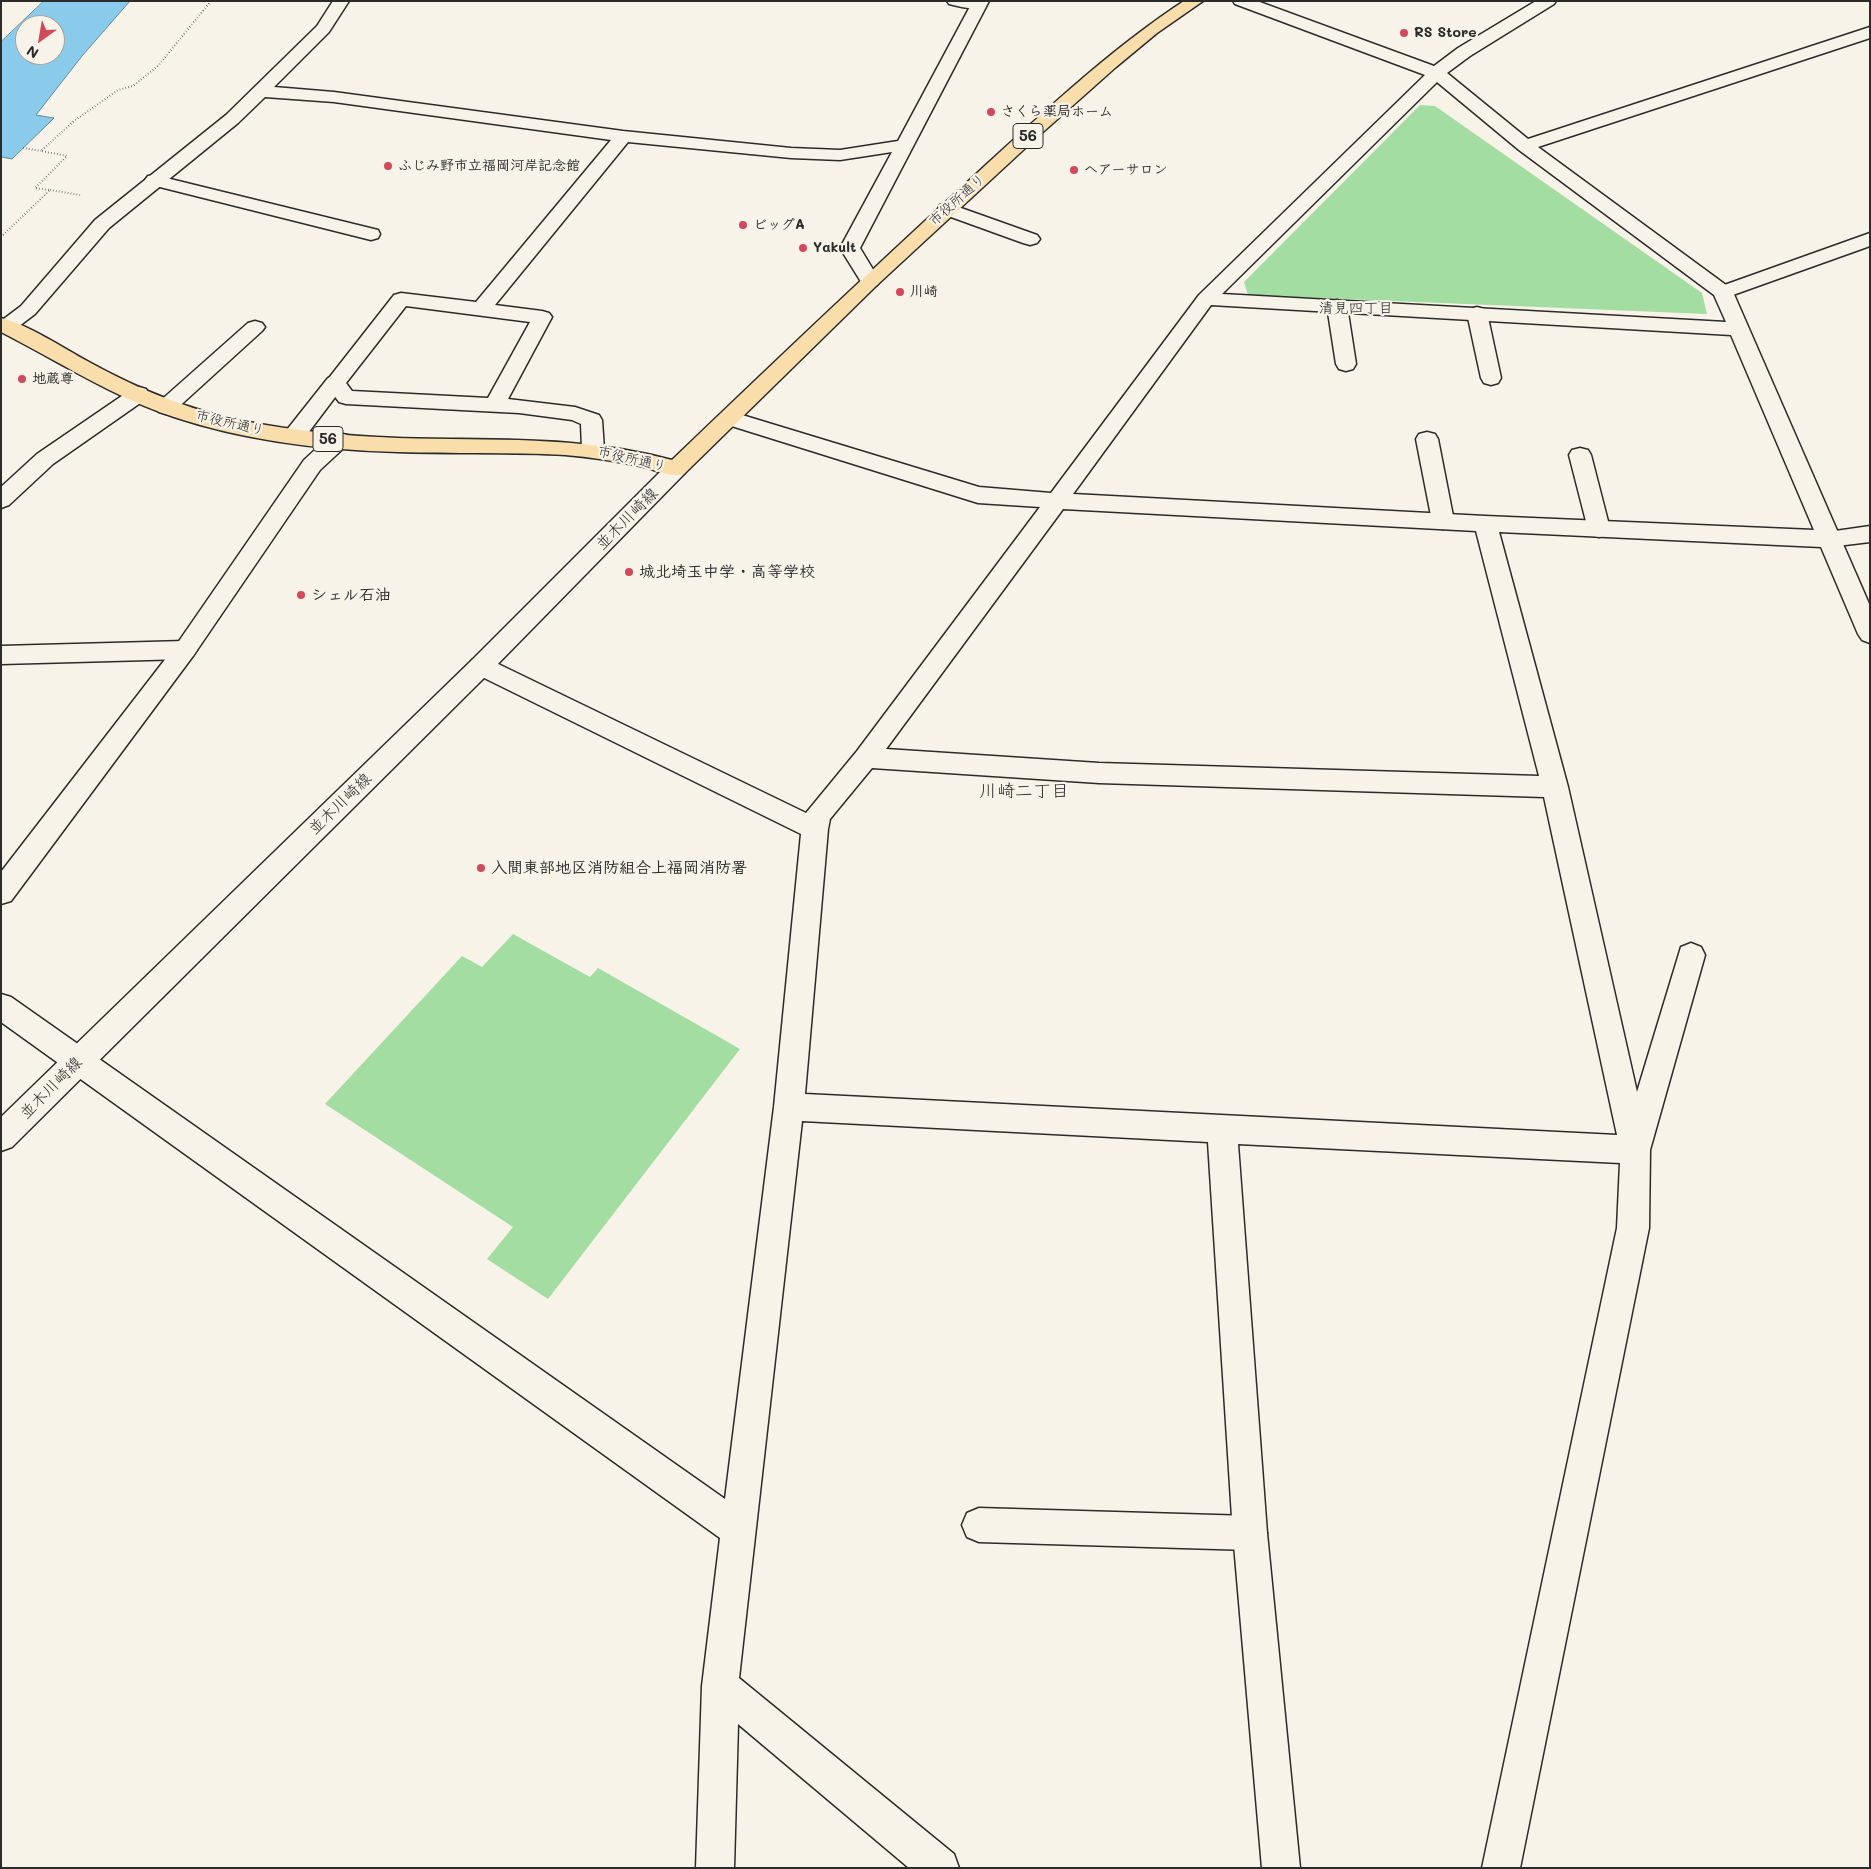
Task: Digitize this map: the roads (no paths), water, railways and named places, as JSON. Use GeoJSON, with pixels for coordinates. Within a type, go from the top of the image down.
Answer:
{"type":"FeatureCollection","features":[{"type":"Feature","properties":{"kind":"main road","name":"市役所通り"},"geometry":{"type":"LineString","coordinates":[[4,325],[100,376],[166,407],[224,424],[294,436],[398,445],[475,444],[593,449],[646,459],[676,469],[870,281],[1110,62],[1151,30],[1195,1]]}},
{"type":"Feature","properties":{"kind":"street"},"geometry":{"type":"LineString","coordinates":[[4,325],[32,306],[102,224],[154,180],[232,120],[323,29],[341,1]]}},
{"type":"Feature","properties":{"kind":"street"},"geometry":{"type":"LineString","coordinates":[[870,281],[850,248],[980,2],[955,1]]}},
{"type":"Feature","properties":{"kind":"street"},"geometry":{"type":"LineString","coordinates":[[1241,1],[1436,73],[1525,146],[1723,292],[1870,634]]}},
{"type":"Feature","properties":{"kind":"street"},"geometry":{"type":"LineString","coordinates":[[716,1868],[720,1686],[789,1107],[818,815],[866,758],[1059,501],[1206,299],[1436,73],[1464,52],[1548,1]]}},
{"type":"Feature","properties":{"kind":"street"},"geometry":{"type":"LineString","coordinates":[[1525,146],[1870,32]]}},
{"type":"Feature","properties":{"kind":"street"},"geometry":{"type":"LineString","coordinates":[[260,91],[334,97],[624,136],[791,153],[840,155],[905,145]]}},
{"type":"Feature","properties":{"kind":"street"},"geometry":{"type":"LineString","coordinates":[[481,308],[624,136]]}},
{"type":"Feature","properties":{"kind":"street"},"geometry":{"type":"LineString","coordinates":[[154,180],[371,234]]}},
{"type":"Feature","properties":{"kind":"street"},"geometry":{"type":"LineString","coordinates":[[947,209],[1030,239]]}},
{"type":"Feature","properties":{"kind":"street"},"geometry":{"type":"LineString","coordinates":[[1723,292],[1870,238]]}},
{"type":"Feature","properties":{"kind":"street"},"geometry":{"type":"LineString","coordinates":[[294,436],[401,299],[542,317],[495,403]]}},
{"type":"Feature","properties":{"kind":"street"},"geometry":{"type":"LineString","coordinates":[[1206,299],[1739,329]]}},
{"type":"Feature","properties":{"kind":"street"},"geometry":{"type":"LineString","coordinates":[[1337,306],[1346,364]]}},
{"type":"Feature","properties":{"kind":"street"},"geometry":{"type":"LineString","coordinates":[[1478,313],[1491,378]]}},
{"type":"Feature","properties":{"kind":"street"},"geometry":{"type":"LineString","coordinates":[[166,407],[255,327]]}},
{"type":"Feature","properties":{"kind":"street"},"geometry":{"type":"LineString","coordinates":[[335,383],[346,397],[495,403],[575,414],[591,420],[593,449]]}},
{"type":"Feature","properties":{"kind":"street"},"geometry":{"type":"LineString","coordinates":[[1,500],[45,459],[139,394]]}},
{"type":"Feature","properties":{"kind":"street"},"geometry":{"type":"LineString","coordinates":[[729,418],[978,495],[1059,501],[1599,529],[1829,539],[1870,534]]}},
{"type":"Feature","properties":{"kind":"street"},"geometry":{"type":"LineString","coordinates":[[1427,439],[1442,521]]}},
{"type":"Feature","properties":{"kind":"street"},"geometry":{"type":"LineString","coordinates":[[3,887],[185,650],[312,465],[340,440]]}},
{"type":"Feature","properties":{"kind":"street"},"geometry":{"type":"LineString","coordinates":[[1580,455],[1599,529]]}},
{"type":"Feature","properties":{"kind":"street","name":"並木川崎線"},"geometry":{"type":"LineString","coordinates":[[1,1137],[481,666],[676,469]]}},
{"type":"Feature","properties":{"kind":"street"},"geometry":{"type":"LineString","coordinates":[[1485,524],[1555,788],[1635,1150],[1633,1228],[1501,1868]]}},
{"type":"Feature","properties":{"kind":"street"},"geometry":{"type":"LineString","coordinates":[[1,655],[185,650]]}},
{"type":"Feature","properties":{"kind":"street"},"geometry":{"type":"LineString","coordinates":[[481,666],[816,829]]}},
{"type":"Feature","properties":{"kind":"street"},"geometry":{"type":"LineString","coordinates":[[866,758],[1099,773],[1555,788]]}},
{"type":"Feature","properties":{"kind":"street"},"geometry":{"type":"LineString","coordinates":[[1635,1150],[1691,954]]}},
{"type":"Feature","properties":{"kind":"street"},"geometry":{"type":"LineString","coordinates":[[1,1006],[739,1530]]}},
{"type":"Feature","properties":{"kind":"street"},"geometry":{"type":"LineString","coordinates":[[789,1107],[1635,1150]]}},
{"type":"Feature","properties":{"kind":"street"},"geometry":{"type":"LineString","coordinates":[[1222,1129],[1250,1533],[1281,1868]]}},
{"type":"Feature","properties":{"kind":"street"},"geometry":{"type":"LineString","coordinates":[[978,1525],[1250,1533]]}},
{"type":"Feature","properties":{"kind":"street"},"geometry":{"type":"LineString","coordinates":[[720,1686],[940,1868]]}},
{"type":"Feature","properties":{"kind":"water"},"geometry":{"type":"Polygon","coordinates":[[[44,1],[130,1],[82,56],[36,115],[54,118],[12,159],[1,157],[1,42],[15,29],[15,65],[65,65],[65,15],[29,15],[44,1]]]}},
{"type":"Feature","properties":{"kind":"place","name":"RS Store"},"geometry":{"type":"Point","coordinates":[1404,33]}},
{"type":"Feature","properties":{"kind":"place","name":"さくら薬局ホーム"},"geometry":{"type":"Point","coordinates":[991,112]}},
{"type":"Feature","properties":{"kind":"place","name":"ふじみ野市立福岡河岸記念館"},"geometry":{"type":"Point","coordinates":[388,166]}},
{"type":"Feature","properties":{"kind":"place","name":"ヘアーサロン"},"geometry":{"type":"Point","coordinates":[1074,170]}},
{"type":"Feature","properties":{"kind":"place","name":"ビッグA"},"geometry":{"type":"Point","coordinates":[743,225]}},
{"type":"Feature","properties":{"kind":"place","name":"Yakult"},"geometry":{"type":"Point","coordinates":[803,248]}},
{"type":"Feature","properties":{"kind":"place","name":"川崎"},"geometry":{"type":"Point","coordinates":[900,292]}},
{"type":"Feature","properties":{"kind":"place","name":"地蔵尊"},"geometry":{"type":"Point","coordinates":[22,379]}},
{"type":"Feature","properties":{"kind":"place","name":"城北埼玉中学・高等学校"},"geometry":{"type":"Point","coordinates":[629,572]}},
{"type":"Feature","properties":{"kind":"place","name":"シェル石油"},"geometry":{"type":"Point","coordinates":[301,595]}},
{"type":"Feature","properties":{"kind":"place","name":"入間東部地区消防組合上福岡消防署"},"geometry":{"type":"Point","coordinates":[481,868]}},
{"type":"Feature","properties":{"kind":"district","name":"清見四丁目"},"geometry":{"type":"Point","coordinates":[1356,308]}},
{"type":"Feature","properties":{"kind":"district","name":"川崎二丁目"},"geometry":{"type":"Point","coordinates":[1024,791]}}]}
